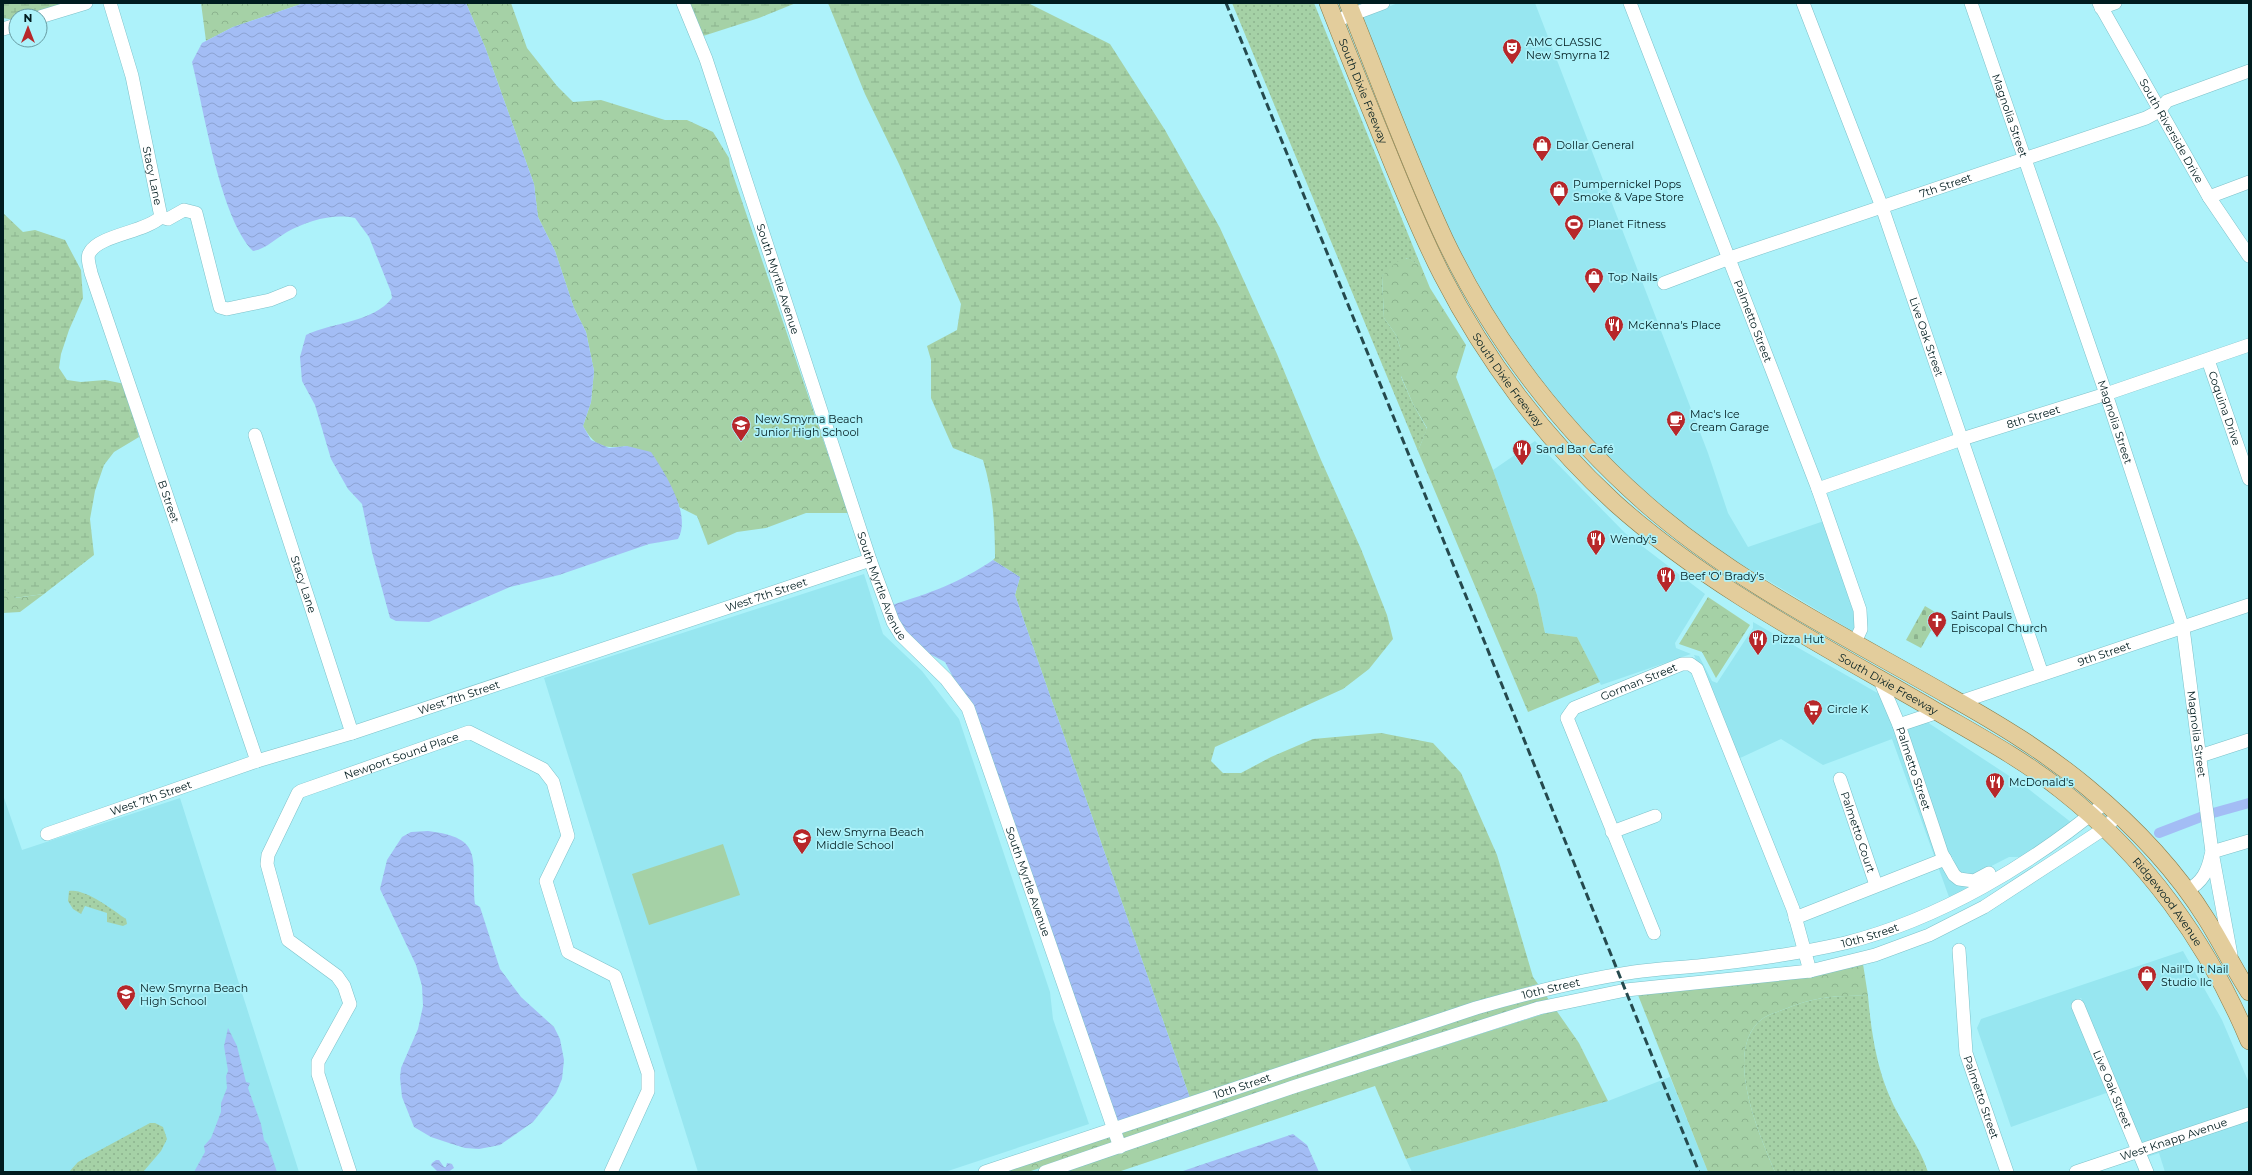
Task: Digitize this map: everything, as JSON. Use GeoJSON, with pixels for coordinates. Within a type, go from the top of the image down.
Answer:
{"type":"FeatureCollection","features":[{"type":"Feature","properties":{"kind":"main road","name":"South Dixie Freeway"},"geometry":{"type":"LineString","coordinates":[[1328,3],[1402,186],[1443,278],[1483,346],[1544,428],[1612,499],[1662,542],[1723,586],[2027,766],[2062,791],[2105,828],[2127,850]]}},
{"type":"Feature","properties":{"kind":"main road","name":"South Dixie Freeway"},"geometry":{"type":"LineString","coordinates":[[1350,9],[1419,179],[1446,242],[1462,274],[1501,338],[1561,418],[1624,484],[1674,527],[1749,580],[1960,702],[2048,757],[2106,803],[2141,837]]}},
{"type":"Feature","properties":{"kind":"main road"},"geometry":{"type":"LineString","coordinates":[[1812,640],[1846,645],[1855,642]]}},
{"type":"Feature","properties":{"kind":"main road"},"geometry":{"type":"LineString","coordinates":[[1847,660],[1884,658]]}},
{"type":"Feature","properties":{"kind":"main road","name":"Ridgewood Avenue"},"geometry":{"type":"LineString","coordinates":[[2141,837],[2187,890],[2241,973],[2249,992]]}},
{"type":"Feature","properties":{"kind":"main road","name":"Ridgewood Avenue"},"geometry":{"type":"LineString","coordinates":[[2127,850],[2161,890],[2208,956],[2236,1009],[2249,1041]]}},
{"type":"Feature","properties":{"kind":"street"},"geometry":{"type":"LineString","coordinates":[[48,15],[86,3]]}},
{"type":"Feature","properties":{"kind":"street","name":"Stacy Lane"},"geometry":{"type":"LineString","coordinates":[[110,3],[132,76],[161,217],[168,219],[184,210],[196,213],[220,308],[227,309],[270,300],[290,292]]}},
{"type":"Feature","properties":{"kind":"street","name":"South Myrtle Avenue"},"geometry":{"type":"LineString","coordinates":[[683,3],[706,60],[870,560],[893,622],[901,635],[946,679],[968,708],[1120,1146]]}},
{"type":"Feature","properties":{"kind":"street"},"geometry":{"type":"LineString","coordinates":[[1335,21],[1350,9],[1382,3]]}},
{"type":"Feature","properties":{"kind":"street","name":"Palmetto Street"},"geometry":{"type":"LineString","coordinates":[[1630,3],[1730,258],[1818,489],[1860,610],[1861,629],[1855,642]]}},
{"type":"Feature","properties":{"kind":"street","name":"Live Oak Street"},"geometry":{"type":"LineString","coordinates":[[1803,3],[1882,207],[2042,674]]}},
{"type":"Feature","properties":{"kind":"street","name":"Magnolia Street"},"geometry":{"type":"LineString","coordinates":[[1971,3],[2106,394],[2183,628],[2212,852],[2241,973]]}},
{"type":"Feature","properties":{"kind":"street"},"geometry":{"type":"LineString","coordinates":[[2100,5],[2115,3]]}},
{"type":"Feature","properties":{"kind":"street","name":"South Riverside Drive"},"geometry":{"type":"LineString","coordinates":[[2100,5],[2209,196],[2249,256]]}},
{"type":"Feature","properties":{"kind":"street","name":"7th Street"},"geometry":{"type":"LineString","coordinates":[[1664,282],[1730,258],[2146,118],[2159,110],[2166,101],[2249,71]]}},
{"type":"Feature","properties":{"kind":"street"},"geometry":{"type":"LineString","coordinates":[[1402,186],[1419,179]]}},
{"type":"Feature","properties":{"kind":"street"},"geometry":{"type":"LineString","coordinates":[[2209,196],[2249,182]]}},
{"type":"Feature","properties":{"kind":"street","name":"B Street"},"geometry":{"type":"LineString","coordinates":[[161,217],[151,224],[97,245],[89,252],[88,260],[91,273],[257,761]]}},
{"type":"Feature","properties":{"kind":"street"},"geometry":{"type":"LineString","coordinates":[[1483,346],[1501,338]]}},
{"type":"Feature","properties":{"kind":"street","name":"8th Street"},"geometry":{"type":"LineString","coordinates":[[1818,489],[1962,439],[2106,394],[2249,345]]}},
{"type":"Feature","properties":{"kind":"street","name":"Coquina Drive"},"geometry":{"type":"LineString","coordinates":[[2208,360],[2249,479]]}},
{"type":"Feature","properties":{"kind":"street","name":"Stacy Lane"},"geometry":{"type":"LineString","coordinates":[[255,435],[352,733]]}},
{"type":"Feature","properties":{"kind":"street"},"geometry":{"type":"LineString","coordinates":[[1612,499],[1624,484]]}},
{"type":"Feature","properties":{"kind":"street"},"geometry":{"type":"LineString","coordinates":[[1662,542],[1674,527]]}},
{"type":"Feature","properties":{"kind":"street","name":"West 7th Street"},"geometry":{"type":"LineString","coordinates":[[47,834],[257,761],[352,733],[870,560]]}},
{"type":"Feature","properties":{"kind":"street","name":"9th Street"},"geometry":{"type":"LineString","coordinates":[[1960,702],[2249,605]]}},
{"type":"Feature","properties":{"kind":"street","name":"Gorman Street"},"geometry":{"type":"LineString","coordinates":[[1654,933],[1567,718],[1574,708],[1682,664],[1690,664],[1697,668],[1795,918],[1810,971]]}},
{"type":"Feature","properties":{"kind":"street","name":"Palmetto Street"},"geometry":{"type":"LineString","coordinates":[[1879,678],[1899,725],[1945,859],[1954,875],[1965,882],[1974,881],[2010,862],[2024,862]]}},
{"type":"Feature","properties":{"kind":"street"},"geometry":{"type":"LineString","coordinates":[[1899,725],[1938,712]]}},
{"type":"Feature","properties":{"kind":"street","name":"Newport Sound Place"},"geometry":{"type":"LineString","coordinates":[[350,1172],[318,1074],[318,1062],[350,1004],[348,995],[337,976],[288,940],[268,864],[268,855],[298,793],[301,790],[470,732],[543,768],[552,782],[568,836],[546,881],[568,952],[615,976],[648,1073],[648,1091],[611,1172]]}},
{"type":"Feature","properties":{"kind":"street"},"geometry":{"type":"LineString","coordinates":[[2200,756],[2249,740]]}},
{"type":"Feature","properties":{"kind":"street","name":"Palmetto Court"},"geometry":{"type":"LineString","coordinates":[[1840,779],[1876,885]]}},
{"type":"Feature","properties":{"kind":"street","name":"10th Street"},"geometry":{"type":"LineString","coordinates":[[985,1172],[1476,1008],[1577,982],[1636,971],[1766,958],[1846,942],[1913,919],[1953,903],[2024,862],[2090,816],[2106,803]]}},
{"type":"Feature","properties":{"kind":"street","name":"10th Street"},"geometry":{"type":"LineString","coordinates":[[1044,1172],[1293,1087],[1539,1008],[1583,998],[1666,986],[1810,971],[1875,955],[1946,927],[1984,906],[2105,828],[2118,815]]}},
{"type":"Feature","properties":{"kind":"street"},"geometry":{"type":"LineString","coordinates":[[1612,832],[1655,816]]}},
{"type":"Feature","properties":{"kind":"street"},"geometry":{"type":"LineString","coordinates":[[2212,852],[2249,841]]}},
{"type":"Feature","properties":{"kind":"street","name":"Magnolia Street"},"geometry":{"type":"LineString","coordinates":[[2187,890],[2202,879],[2208,869],[2212,852]]}},
{"type":"Feature","properties":{"kind":"street"},"geometry":{"type":"LineString","coordinates":[[1795,918],[1945,859]]}},
{"type":"Feature","properties":{"kind":"street","name":"Palmetto Street"},"geometry":{"type":"LineString","coordinates":[[1959,950],[1966,1052],[2007,1172]]}},
{"type":"Feature","properties":{"kind":"street"},"geometry":{"type":"LineString","coordinates":[[1664,969],[1666,986]]}},
{"type":"Feature","properties":{"kind":"street"},"geometry":{"type":"LineString","coordinates":[[1577,982],[1583,998]]}},
{"type":"Feature","properties":{"kind":"street","name":"Live Oak Street"},"geometry":{"type":"LineString","coordinates":[[2078,1006],[2147,1172]]}},
{"type":"Feature","properties":{"kind":"street","name":"West Knapp Avenue"},"geometry":{"type":"LineString","coordinates":[[2076,1172],[2249,1114]]}},
{"type":"Feature","properties":{"kind":"shaded area"},"geometry":{"type":"Polygon","coordinates":[[[1398,3],[1535,3],[1708,453],[1728,513],[1748,547],[1824,521],[1856,620],[1854,632],[1702,541],[1610,461],[1558,401],[1508,337],[1458,248],[1427,184],[1359,18],[1398,3]]]}},
{"type":"Feature","properties":{"kind":"shaded area"},"geometry":{"type":"Polygon","coordinates":[[[1535,441],[1625,533],[1705,594],[1675,643],[1676,648],[1691,654],[1601,685],[1577,637],[1545,633],[1537,595],[1493,470],[1535,441]]]}},
{"type":"Feature","properties":{"kind":"shaded area","name":"New Smyrna Beach Middle School"},"geometry":{"type":"Polygon","coordinates":[[[864,574],[883,634],[922,671],[959,719],[1050,992],[1053,1019],[1089,1124],[945,1172],[698,1172],[544,678],[864,574]]]}},
{"type":"Feature","properties":{"kind":"shaded area"},"geometry":{"type":"Polygon","coordinates":[[[1753,622],[1881,695],[1958,885],[1970,887],[1949,897],[1892,739],[1823,765],[1781,739],[1738,759],[1694,655],[1699,656],[1712,681],[1717,683],[1753,628],[1753,622]]]}},
{"type":"Feature","properties":{"kind":"shaded area"},"geometry":{"type":"Polygon","coordinates":[[[1927,722],[2026,787],[2072,823],[2023,857],[2009,857],[1972,876],[1966,876],[1958,871],[1953,858],[1947,852],[1905,729],[1927,722]]]}},
{"type":"Feature","properties":{"kind":"shaded area","name":"New Smyrna Beach High School"},"geometry":{"type":"Polygon","coordinates":[[[3,795],[22,850],[180,798],[299,1172],[3,1172],[3,795]]]}},
{"type":"Feature","properties":{"kind":"shaded area"},"geometry":{"type":"Polygon","coordinates":[[[2183,951],[2222,1020],[2249,1083],[2249,1109],[2141,1145],[2081,998],[2072,1003],[2109,1092],[2011,1127],[1977,1028],[1981,1019],[2183,951]]]}},
{"type":"Feature","properties":{"kind":"shaded area"},"geometry":{"type":"Polygon","coordinates":[[[1670,1077],[1708,1172],[1412,1172],[1406,1159],[1608,1101],[1670,1077]]]}},
{"type":"Feature","properties":{"kind":"shaded area"},"geometry":{"type":"Polygon","coordinates":[[[2249,1120],[2249,1172],[2165,1172],[2159,1153],[2147,1157],[2146,1155],[2249,1120]]]}},
{"type":"Feature","properties":{"kind":"green space"},"geometry":{"type":"Polygon","coordinates":[[[3,3],[83,3],[48,14],[48,8],[8,8],[8,19],[3,18],[3,3]]]}},
{"type":"Feature","properties":{"kind":"green space"},"geometry":{"type":"Polygon","coordinates":[[[201,3],[304,3],[233,27],[206,41],[201,3]]]}},
{"type":"Feature","properties":{"kind":"green space"},"geometry":{"type":"Polygon","coordinates":[[[466,3],[511,3],[527,48],[557,86],[573,102],[601,100],[665,120],[687,120],[713,132],[729,158],[730,166],[848,513],[806,513],[766,528],[737,532],[708,545],[697,516],[679,507],[679,504],[627,446],[606,447],[600,445],[587,433],[583,426],[591,402],[594,371],[586,332],[574,308],[555,251],[538,217],[534,184],[485,47],[466,3]]]}},
{"type":"Feature","properties":{"kind":"green space"},"geometry":{"type":"Polygon","coordinates":[[[683,3],[796,3],[759,18],[697,38],[683,3]]]}},
{"type":"Feature","properties":{"kind":"green space"},"geometry":{"type":"Polygon","coordinates":[[[828,3],[1028,3],[1110,44],[1165,130],[1220,228],[1277,354],[1321,460],[1361,549],[1387,615],[1393,639],[1369,669],[1343,689],[1215,747],[1211,761],[1223,773],[1241,773],[1271,757],[1313,739],[1381,733],[1433,743],[1461,773],[1497,855],[1533,977],[1538,984],[1474,1003],[1190,1098],[1015,595],[1020,577],[993,560],[995,558],[995,533],[993,509],[983,460],[953,448],[931,398],[931,360],[927,346],[957,330],[961,304],[899,164],[865,94],[828,3]]]}},
{"type":"Feature","properties":{"kind":"green space"},"geometry":{"type":"Polygon","coordinates":[[[1232,3],[1314,3],[1421,266],[1407,258],[1382,276],[1384,318],[1396,335],[1401,350],[1401,377],[1413,404],[1427,429],[1418,451],[1232,3]]]}},
{"type":"Feature","properties":{"kind":"green space"},"geometry":{"type":"Polygon","coordinates":[[[3,213],[23,232],[35,230],[65,240],[81,270],[83,298],[69,330],[61,354],[59,368],[67,380],[81,382],[105,380],[125,384],[139,437],[114,452],[104,465],[95,491],[90,519],[94,555],[44,594],[14,598],[3,589],[3,213]]]}},
{"type":"Feature","properties":{"kind":"green space"},"geometry":{"type":"Polygon","coordinates":[[[1408,258],[1421,266],[1430,288],[1466,345],[1456,377],[1493,470],[1537,595],[1545,633],[1577,637],[1600,682],[1528,712],[1418,451],[1427,428],[1413,404],[1401,376],[1401,350],[1396,335],[1384,318],[1382,276],[1396,262],[1408,258]]]}},
{"type":"Feature","properties":{"kind":"green space"},"geometry":{"type":"Polygon","coordinates":[[[3,589],[15,598],[44,594],[20,612],[3,613],[3,589]]]}},
{"type":"Feature","properties":{"kind":"green space"},"geometry":{"type":"Polygon","coordinates":[[[1708,597],[1750,625],[1716,678],[1702,652],[1679,644],[1708,597]]]}},
{"type":"Feature","properties":{"kind":"green space"},"geometry":{"type":"Polygon","coordinates":[[[1925,606],[1940,615],[1921,648],[1906,640],[1925,606]]]}},
{"type":"Feature","properties":{"kind":"green space"},"geometry":{"type":"Polygon","coordinates":[[[723,844],[740,895],[649,925],[632,874],[723,844]]]}},
{"type":"Feature","properties":{"kind":"green space"},"geometry":{"type":"Polygon","coordinates":[[[69,891],[83,893],[99,900],[126,919],[127,924],[123,926],[107,922],[107,913],[85,906],[81,914],[73,909],[68,901],[69,891]]]}},
{"type":"Feature","properties":{"kind":"green space"},"geometry":{"type":"Polygon","coordinates":[[[1863,964],[1868,996],[1846,996],[1816,999],[1796,1005],[1764,1017],[1750,1033],[1745,1051],[1744,1071],[1753,1115],[1775,1172],[1708,1172],[1638,995],[1863,964]]]}},
{"type":"Feature","properties":{"kind":"green space"},"geometry":{"type":"Polygon","coordinates":[[[1545,994],[1549,1000],[1123,1140],[1121,1133],[1477,1013],[1545,994]]]}},
{"type":"Feature","properties":{"kind":"green space"},"geometry":{"type":"Polygon","coordinates":[[[1846,996],[1868,996],[1875,1047],[1884,1083],[1893,1105],[1920,1152],[1928,1172],[1775,1172],[1753,1115],[1744,1071],[1745,1051],[1750,1033],[1764,1017],[1796,1005],[1816,999],[1846,996]]]}},
{"type":"Feature","properties":{"kind":"green space"},"geometry":{"type":"Polygon","coordinates":[[[1556,1010],[1579,1043],[1608,1101],[1406,1159],[1375,1086],[1118,1172],[1062,1172],[1295,1093],[1556,1010]]]}},
{"type":"Feature","properties":{"kind":"green space"},"geometry":{"type":"Polygon","coordinates":[[[150,1123],[155,1123],[163,1127],[167,1139],[161,1151],[143,1172],[69,1172],[78,1162],[150,1123]]]}},
{"type":"Feature","properties":{"kind":"green space"},"geometry":{"type":"Polygon","coordinates":[[[1111,1136],[1114,1143],[1028,1172],[1002,1172],[1111,1136]]]}},
{"type":"Feature","properties":{"kind":"water"},"geometry":{"type":"Polygon","coordinates":[[[304,3],[466,3],[485,47],[534,184],[538,217],[555,251],[574,308],[586,332],[594,371],[591,402],[583,426],[591,440],[609,448],[627,446],[651,452],[669,482],[679,506],[682,518],[678,539],[649,544],[559,575],[510,587],[429,622],[396,621],[390,618],[372,552],[362,504],[348,489],[331,459],[315,405],[302,381],[300,357],[306,335],[328,327],[352,321],[374,312],[384,306],[392,298],[391,292],[369,237],[355,218],[329,217],[312,221],[295,228],[266,246],[253,251],[241,235],[231,214],[222,189],[192,62],[202,43],[233,27],[304,3]]]}},
{"type":"Feature","properties":{"kind":"water"},"geometry":{"type":"Polygon","coordinates":[[[993,560],[1020,577],[1015,595],[1190,1098],[1117,1122],[1011,813],[959,688],[945,662],[924,651],[904,631],[892,605],[944,587],[993,560]]]}},
{"type":"Feature","properties":{"kind":"water"},"geometry":{"type":"Polygon","coordinates":[[[428,831],[446,834],[459,839],[467,845],[471,853],[473,863],[475,904],[480,907],[500,969],[521,997],[554,1027],[560,1039],[564,1060],[562,1079],[556,1093],[533,1122],[500,1145],[479,1149],[465,1148],[431,1137],[414,1127],[402,1097],[400,1078],[401,1068],[418,1029],[423,1006],[422,986],[416,965],[380,889],[387,860],[402,837],[411,832],[428,831]]]}},
{"type":"Feature","properties":{"kind":"water"},"geometry":{"type":"Polygon","coordinates":[[[228,1028],[237,1046],[246,1082],[250,1083],[248,1088],[261,1124],[264,1140],[268,1145],[277,1172],[194,1172],[205,1152],[204,1146],[211,1138],[221,1112],[221,1103],[227,1088],[226,1076],[228,1071],[224,1046],[228,1028]]]}},
{"type":"Feature","properties":{"kind":"water"},"geometry":{"type":"Polygon","coordinates":[[[1293,1134],[1307,1145],[1319,1172],[1180,1172],[1293,1134]]]}},
{"type":"Feature","properties":{"kind":"water"},"geometry":{"type":"Polygon","coordinates":[[[436,1160],[439,1160],[444,1167],[446,1167],[447,1163],[452,1164],[454,1168],[448,1172],[438,1172],[431,1165],[436,1160]]]}},
{"type":"Feature","properties":{"kind":"waterway"},"geometry":{"type":"LineString","coordinates":[[2159,833],[2206,815],[2249,803]]}},
{"type":"Feature","properties":{"kind":"railway"},"geometry":{"type":"LineString","coordinates":[[1226,3],[1699,1172]]}},
{"type":"Feature","properties":{"kind":"place","name":"AMC CLASSIC New Smyrna 12"},"geometry":{"type":"Point","coordinates":[1512,65]}},
{"type":"Feature","properties":{"kind":"place","name":"Dollar General"},"geometry":{"type":"Point","coordinates":[1542,162]}},
{"type":"Feature","properties":{"kind":"place","name":"Pumpernickel Pops Smoke & Vape Store"},"geometry":{"type":"Point","coordinates":[1559,207]}},
{"type":"Feature","properties":{"kind":"place","name":"Planet Fitness"},"geometry":{"type":"Point","coordinates":[1574,241]}},
{"type":"Feature","properties":{"kind":"place","name":"Top Nails"},"geometry":{"type":"Point","coordinates":[1594,294]}},
{"type":"Feature","properties":{"kind":"place","name":"McKenna's Place"},"geometry":{"type":"Point","coordinates":[1614,342]}},
{"type":"Feature","properties":{"kind":"place","name":"Mac's Ice Cream Garage"},"geometry":{"type":"Point","coordinates":[1676,437]}},
{"type":"Feature","properties":{"kind":"place","name":"New Smyrna Beach Junior High School"},"geometry":{"type":"Point","coordinates":[741,442]}},
{"type":"Feature","properties":{"kind":"place","name":"Sand Bar Café"},"geometry":{"type":"Point","coordinates":[1522,466]}},
{"type":"Feature","properties":{"kind":"place","name":"Wendy's"},"geometry":{"type":"Point","coordinates":[1596,556]}},
{"type":"Feature","properties":{"kind":"place","name":"Beef 'O' Brady's"},"geometry":{"type":"Point","coordinates":[1666,593]}},
{"type":"Feature","properties":{"kind":"place","name":"Saint Pauls Episcopal Church"},"geometry":{"type":"Point","coordinates":[1937,638]}},
{"type":"Feature","properties":{"kind":"place","name":"Pizza Hut"},"geometry":{"type":"Point","coordinates":[1758,656]}},
{"type":"Feature","properties":{"kind":"place","name":"Circle K"},"geometry":{"type":"Point","coordinates":[1813,726]}},
{"type":"Feature","properties":{"kind":"place","name":"McDonald's"},"geometry":{"type":"Point","coordinates":[1995,799]}},
{"type":"Feature","properties":{"kind":"place","name":"New Smyrna Beach Middle School"},"geometry":{"type":"Point","coordinates":[802,855]}},
{"type":"Feature","properties":{"kind":"place","name":"Nail'D It Nail Studio llc"},"geometry":{"type":"Point","coordinates":[2147,992]}},
{"type":"Feature","properties":{"kind":"place","name":"New Smyrna Beach High School"},"geometry":{"type":"Point","coordinates":[126,1011]}}]}
